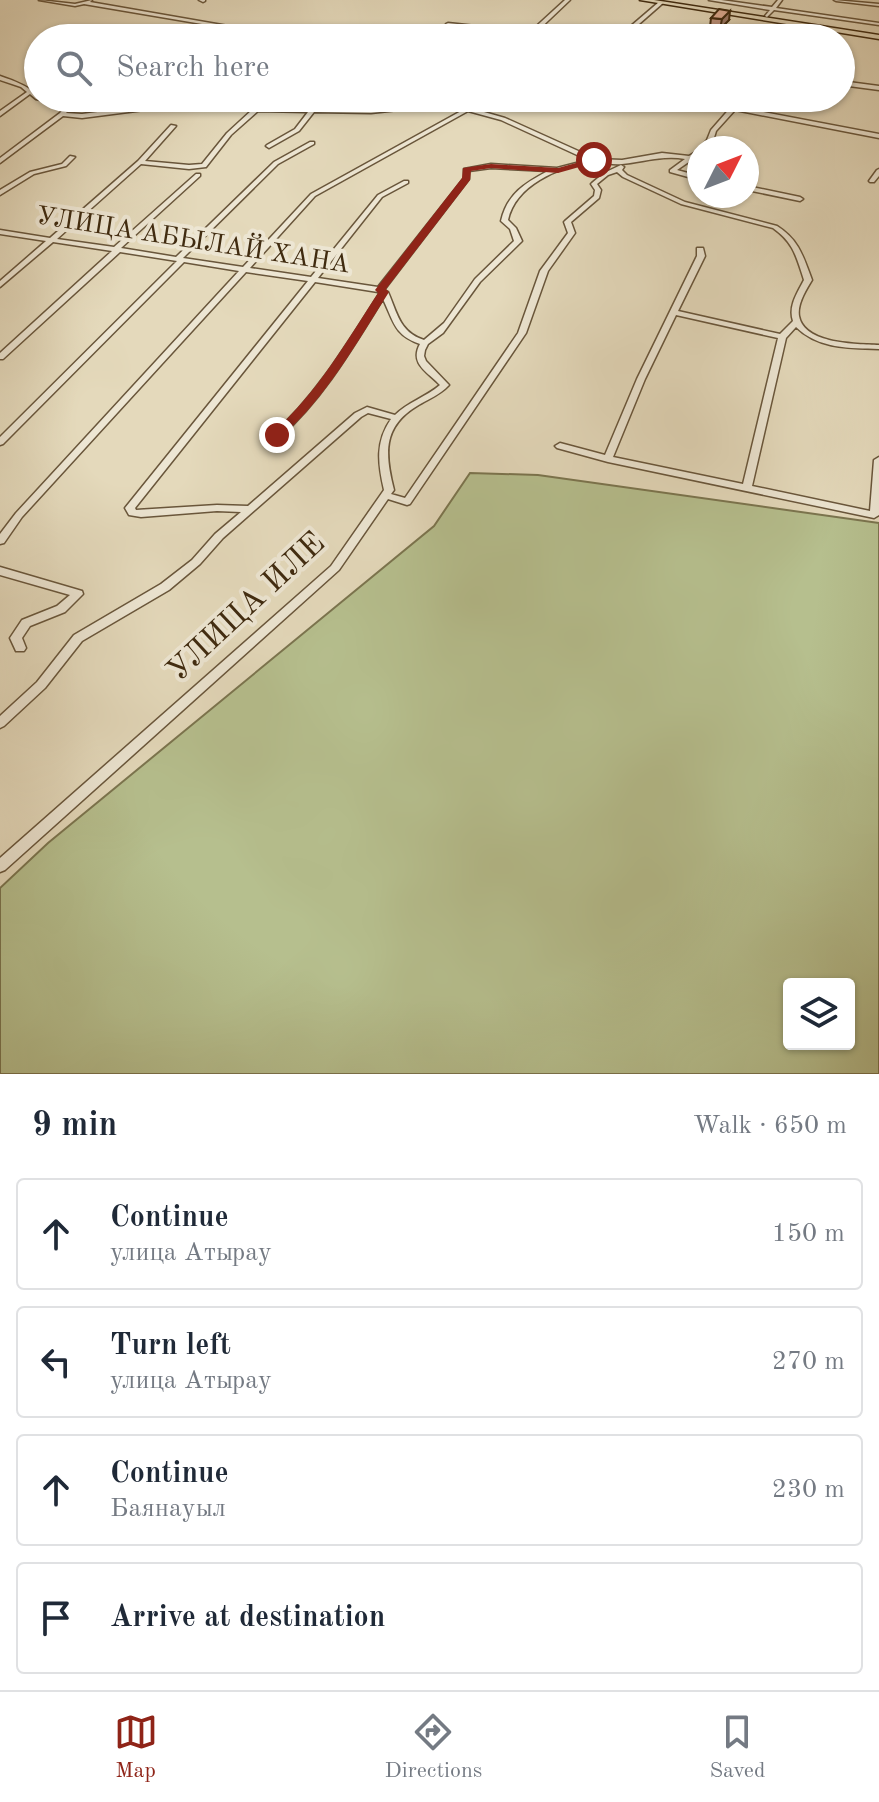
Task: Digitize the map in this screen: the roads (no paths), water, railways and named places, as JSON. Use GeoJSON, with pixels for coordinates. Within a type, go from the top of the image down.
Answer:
{"type":"FeatureCollection","features":[{"type":"Feature","properties":{"kind":"main road"},"geometry":{"type":"LineString","coordinates":[[643,0],[797,24]]}},
{"type":"Feature","properties":{"kind":"main road"},"geometry":{"type":"LineString","coordinates":[[855,33],[879,37]]}},
{"type":"Feature","properties":{"kind":"street"},"geometry":{"type":"LineString","coordinates":[[41,0],[75,5],[89,1],[210,24]]}},
{"type":"Feature","properties":{"kind":"street"},"geometry":{"type":"LineString","coordinates":[[271,0],[291,0]]}},
{"type":"Feature","properties":{"kind":"street"},"geometry":{"type":"LineString","coordinates":[[542,24],[568,0]]}},
{"type":"Feature","properties":{"kind":"street"},"geometry":{"type":"LineString","coordinates":[[711,0],[879,24]]}},
{"type":"Feature","properties":{"kind":"street"},"geometry":{"type":"LineString","coordinates":[[767,16],[780,0]]}},
{"type":"Feature","properties":{"kind":"street"},"geometry":{"type":"LineString","coordinates":[[836,0],[879,5]]}},
{"type":"Feature","properties":{"kind":"street"},"geometry":{"type":"LineString","coordinates":[[636,24],[661,3]]}},
{"type":"Feature","properties":{"kind":"street"},"geometry":{"type":"LineString","coordinates":[[0,78],[24,88]]}},
{"type":"Feature","properties":{"kind":"street"},"geometry":{"type":"LineString","coordinates":[[855,85],[879,88]]}},
{"type":"Feature","properties":{"kind":"street"},"geometry":{"type":"LineString","coordinates":[[0,114],[24,96]]}},
{"type":"Feature","properties":{"kind":"street"},"geometry":{"type":"LineString","coordinates":[[0,161],[62,114],[82,116],[113,112]]}},
{"type":"Feature","properties":{"kind":"street"},"geometry":{"type":"LineString","coordinates":[[140,162],[204,166],[229,134],[254,112]]}},
{"type":"Feature","properties":{"kind":"street"},"geometry":{"type":"LineString","coordinates":[[269,146],[297,130],[310,112]]}},
{"type":"Feature","properties":{"kind":"street"},"geometry":{"type":"LineString","coordinates":[[0,541],[19,515],[313,195],[463,112]]}},
{"type":"Feature","properties":{"kind":"street"},"geometry":{"type":"LineString","coordinates":[[478,112],[503,119],[594,160],[622,166]]}},
{"type":"Feature","properties":{"kind":"street"},"geometry":{"type":"LineString","coordinates":[[712,136],[731,112]]}},
{"type":"Feature","properties":{"kind":"street"},"geometry":{"type":"LineString","coordinates":[[756,112],[879,136]]}},
{"type":"Feature","properties":{"kind":"street"},"geometry":{"type":"LineString","coordinates":[[0,285],[140,162],[173,126]]}},
{"type":"Feature","properties":{"kind":"street"},"geometry":{"type":"LineString","coordinates":[[0,442],[276,163],[312,143]]}},
{"type":"Feature","properties":{"kind":"street"},"geometry":{"type":"LineString","coordinates":[[594,160],[558,170],[525,188],[504,212],[504,221],[513,228],[518,241],[472,286],[457,314],[437,337],[421,349],[421,361],[427,371],[445,385],[396,418],[384,438],[381,460],[389,490],[386,495],[407,502],[522,333],[544,271],[570,240],[572,233],[567,222],[597,197],[598,190],[594,184],[622,166],[661,153],[687,157]]}},
{"type":"Feature","properties":{"kind":"street"},"geometry":{"type":"LineString","coordinates":[[0,193],[32,173],[64,165],[72,157]]}},
{"type":"Feature","properties":{"kind":"street"},"geometry":{"type":"LineString","coordinates":[[687,160],[672,173],[687,176]]}},
{"type":"Feature","properties":{"kind":"street"},"geometry":{"type":"LineString","coordinates":[[277,435],[295,419],[344,355],[382,291],[467,178],[466,170],[491,166],[558,170]]}},
{"type":"Feature","properties":{"kind":"street"},"geometry":{"type":"LineString","coordinates":[[622,166],[625,176],[683,203],[762,223],[788,236],[808,280],[798,299],[795,316],[800,325],[828,344],[879,347]]}},
{"type":"Feature","properties":{"kind":"street"},"geometry":{"type":"LineString","coordinates":[[872,181],[879,171]]}},
{"type":"Feature","properties":{"kind":"street"},"geometry":{"type":"LineString","coordinates":[[0,357],[198,175]]}},
{"type":"Feature","properties":{"kind":"street"},"geometry":{"type":"LineString","coordinates":[[251,509],[217,508],[141,514],[132,513],[130,508],[380,196],[406,182]]}},
{"type":"Feature","properties":{"kind":"street"},"geometry":{"type":"LineString","coordinates":[[759,190],[800,199]]}},
{"type":"Feature","properties":{"kind":"street","name":"УЛИЦА АБЫЛАЙ ХАНА"},"geometry":{"type":"LineString","coordinates":[[0,232],[382,291]]}},
{"type":"Feature","properties":{"kind":"street"},"geometry":{"type":"LineString","coordinates":[[608,459],[641,379],[701,256],[700,250]]}},
{"type":"Feature","properties":{"kind":"street"},"geometry":{"type":"LineString","coordinates":[[382,291],[392,318],[413,340],[425,343]]}},
{"type":"Feature","properties":{"kind":"street"},"geometry":{"type":"LineString","coordinates":[[674,312],[782,337]]}},
{"type":"Feature","properties":{"kind":"street"},"geometry":{"type":"LineString","coordinates":[[747,488],[782,337],[800,325]]}},
{"type":"Feature","properties":{"kind":"street"},"geometry":{"type":"LineString","coordinates":[[0,723],[41,685],[78,638],[165,587],[358,415],[367,410],[396,418]]}},
{"type":"Feature","properties":{"kind":"street"},"geometry":{"type":"LineString","coordinates":[[560,446],[874,515],[879,460]]}},
{"type":"Feature","properties":{"kind":"street","name":"УЛИЦА ИЛЕ"},"geometry":{"type":"LineString","coordinates":[[0,866],[335,568],[386,495]]}},
{"type":"Feature","properties":{"kind":"street"},"geometry":{"type":"LineString","coordinates":[[0,571],[78,594],[61,609],[26,623],[16,638],[20,648]]}}]}
